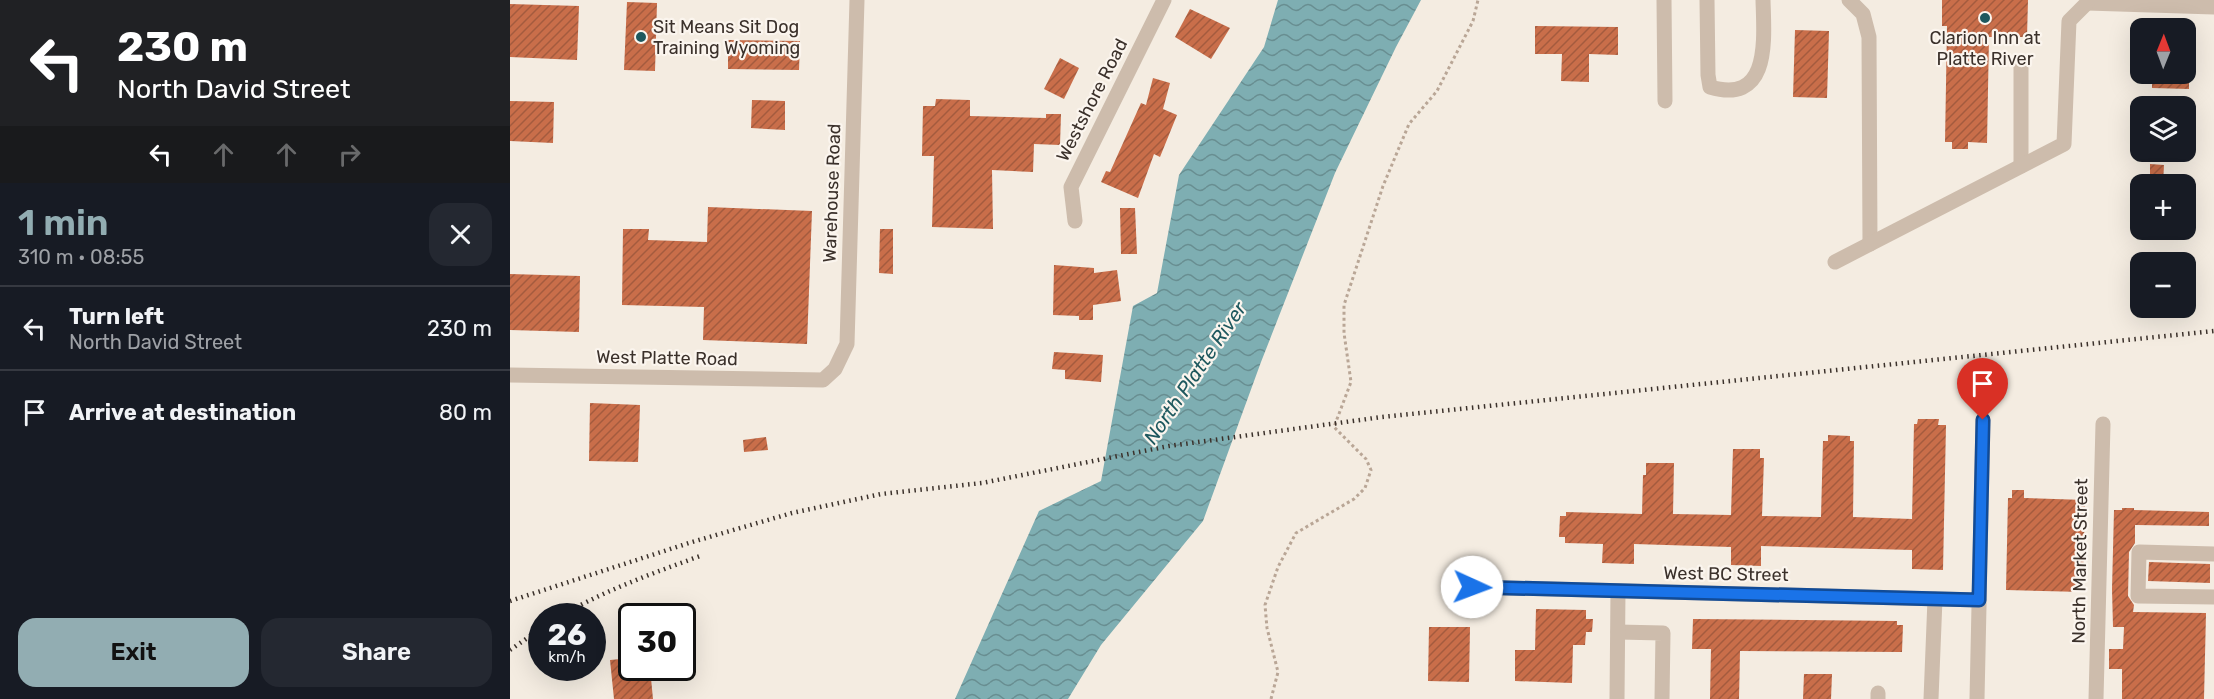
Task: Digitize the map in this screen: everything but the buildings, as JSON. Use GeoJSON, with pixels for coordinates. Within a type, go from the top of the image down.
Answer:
{"type":"FeatureCollection","features":[{"type":"Feature","properties":{"kind":"street","name":"Warehouse Road"},"geometry":{"type":"LineString","coordinates":[[823,380],[835,369],[847,344],[857,0]]}},
{"type":"Feature","properties":{"kind":"street","name":"Westshore Road"},"geometry":{"type":"LineString","coordinates":[[1075,221],[1071,187],[1164,0]]}},
{"type":"Feature","properties":{"kind":"street"},"geometry":{"type":"LineString","coordinates":[[1664,0],[1665,101]]}},
{"type":"Feature","properties":{"kind":"street"},"geometry":{"type":"LineString","coordinates":[[1707,0],[1710,87],[1723,91],[1735,91],[1750,82],[1761,67],[1764,39],[1763,0]]}},
{"type":"Feature","properties":{"kind":"street"},"geometry":{"type":"LineString","coordinates":[[1849,0],[1863,14],[1869,37],[1870,244]]}},
{"type":"Feature","properties":{"kind":"street"},"geometry":{"type":"LineString","coordinates":[[1835,262],[2064,144],[2069,21],[2087,2],[2214,7]]}},
{"type":"Feature","properties":{"kind":"street"},"geometry":{"type":"LineString","coordinates":[[2021,64],[2021,166]]}},
{"type":"Feature","properties":{"kind":"street","name":"West Platte Road"},"geometry":{"type":"LineString","coordinates":[[510,375],[823,380]]}},
{"type":"Feature","properties":{"kind":"street"},"geometry":{"type":"LineString","coordinates":[[1977,699],[1983,420]]}},
{"type":"Feature","properties":{"kind":"street","name":"North Market Street"},"geometry":{"type":"LineString","coordinates":[[2097,699],[2103,424]]}},
{"type":"Feature","properties":{"kind":"street"},"geometry":{"type":"LineString","coordinates":[[2214,554],[2139,552],[2138,596],[2214,597]]}},
{"type":"Feature","properties":{"kind":"street","name":"West BC Street"},"geometry":{"type":"LineString","coordinates":[[1472,587],[1979,600]]}},
{"type":"Feature","properties":{"kind":"street"},"geometry":{"type":"LineString","coordinates":[[1617,699],[1618,591]]}},
{"type":"Feature","properties":{"kind":"street"},"geometry":{"type":"LineString","coordinates":[[1931,699],[1935,598]]}},
{"type":"Feature","properties":{"kind":"street"},"geometry":{"type":"LineString","coordinates":[[1618,632],[1663,633],[1662,699]]}},
{"type":"Feature","properties":{"kind":"path"},"geometry":{"type":"LineString","coordinates":[[1271,699],[1278,672],[1267,628],[1265,605],[1278,567],[1296,533],[1354,499],[1365,488],[1371,470],[1366,459],[1334,427],[1351,382],[1344,333],[1344,305],[1383,186],[1409,124],[1437,91],[1473,21],[1478,0]]}},
{"type":"Feature","properties":{"kind":"water","name":"North Platte River"},"geometry":{"type":"Polygon","coordinates":[[[1278,0],[1421,0],[1335,173],[1261,362],[1203,521],[1101,645],[1068,699],[955,699],[1039,511],[1101,481],[1133,306],[1157,293],[1179,175],[1264,47],[1278,0]]]}},
{"type":"Feature","properties":{"kind":"railway"},"geometry":{"type":"LineString","coordinates":[[510,601],[692,542],[792,513],[881,494],[982,483],[1169,446],[1382,417],[2214,331]]}},
{"type":"Feature","properties":{"kind":"railway"},"geometry":{"type":"LineString","coordinates":[[585,603],[648,575],[703,555]]}},
{"type":"Feature","properties":{"kind":"railway"},"geometry":{"type":"LineString","coordinates":[[510,650],[528,638]]}},
{"type":"Feature","properties":{"kind":"place","name":"Clarion Inn at Platte River"},"geometry":{"type":"Point","coordinates":[1985,18]}},
{"type":"Feature","properties":{"kind":"place","name":"Sit Means Sit Dog Training Wyoming"},"geometry":{"type":"Point","coordinates":[641,37]}},
{"type":"Feature","properties":{"kind":"route"},"geometry":{"type":"LineString","coordinates":[[1472,587],[1979,600],[1983,420]]}}]}
